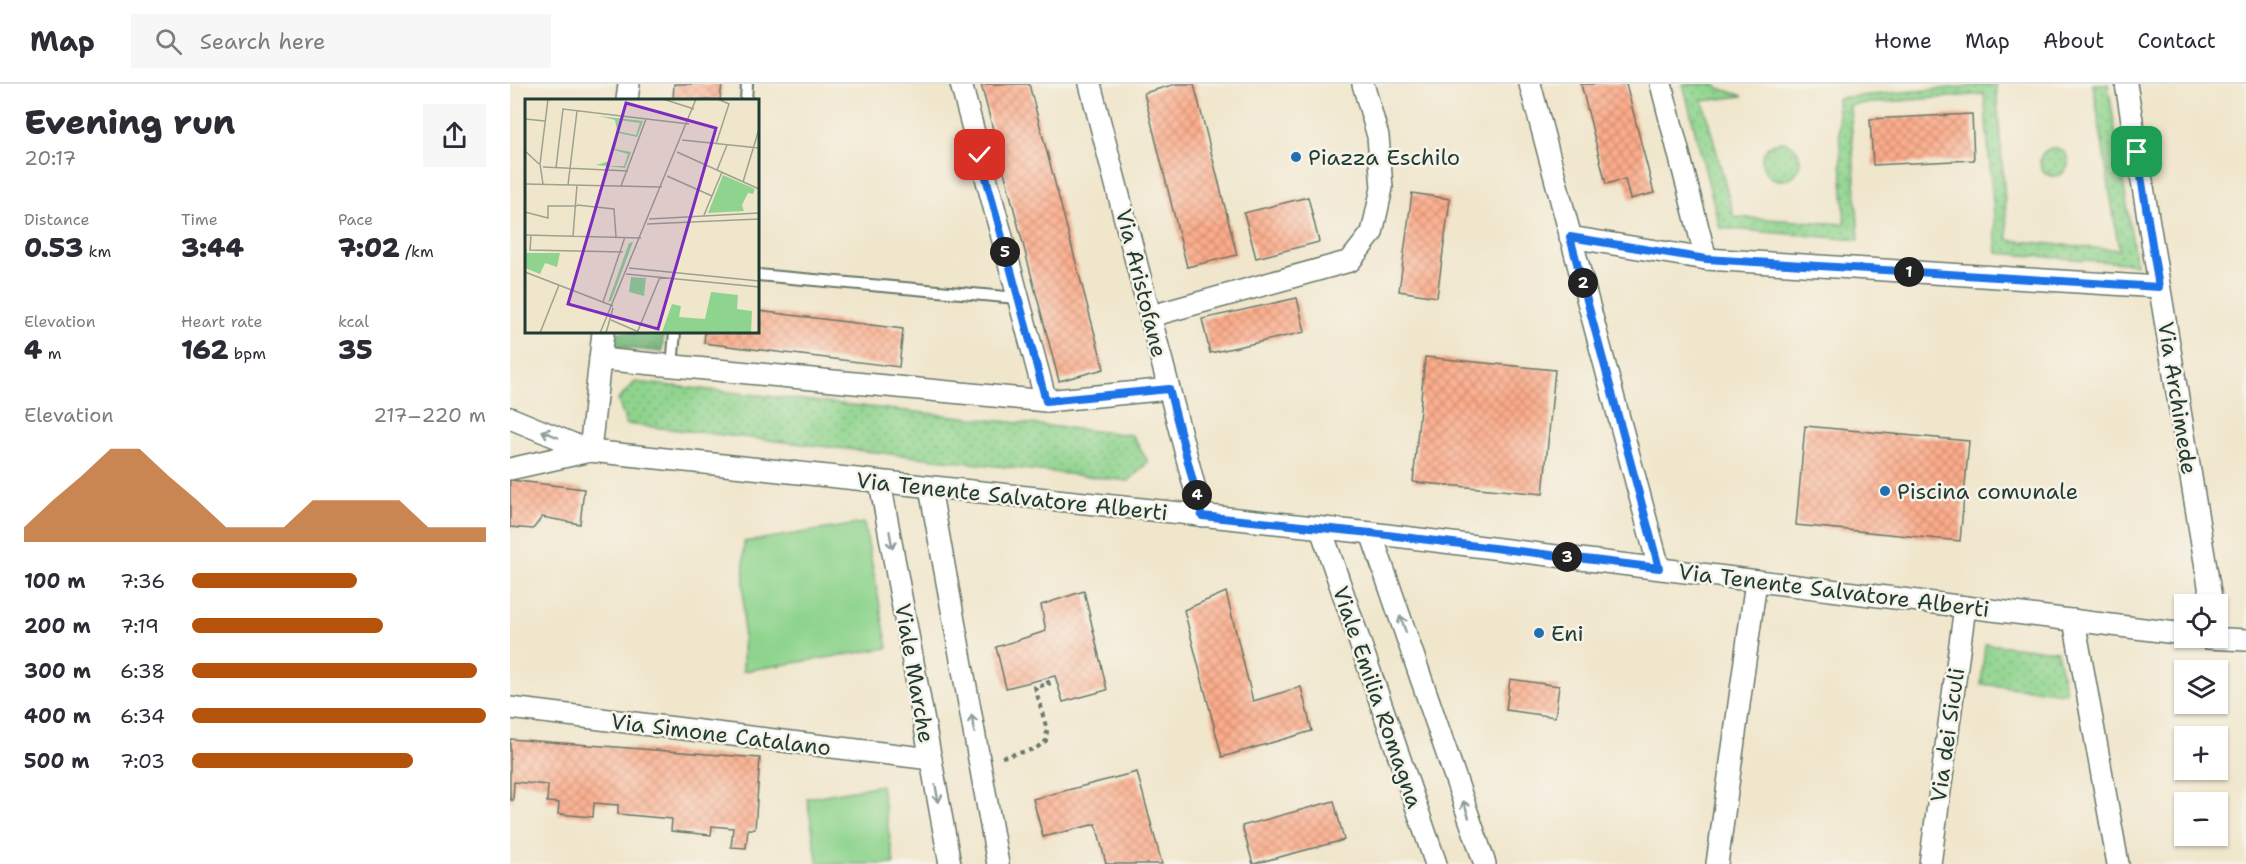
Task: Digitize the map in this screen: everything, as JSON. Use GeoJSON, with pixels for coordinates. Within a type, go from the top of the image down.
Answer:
{"type":"FeatureCollection","features":[{"type":"Feature","properties":{"kind":"street"},"geometry":{"type":"LineString","coordinates":[[627,99],[629,84]]}},
{"type":"Feature","properties":{"kind":"street"},"geometry":{"type":"LineString","coordinates":[[961,84],[1046,401]]}},
{"type":"Feature","properties":{"kind":"street","name":"Via Aristofane"},"geometry":{"type":"LineString","coordinates":[[1090,84],[1202,516]]}},
{"type":"Feature","properties":{"kind":"street"},"geometry":{"type":"LineString","coordinates":[[1150,316],[1350,261],[1372,233],[1382,188],[1378,136],[1363,84]]}},
{"type":"Feature","properties":{"kind":"street"},"geometry":{"type":"LineString","coordinates":[[1530,84],[1659,568]]}},
{"type":"Feature","properties":{"kind":"street"},"geometry":{"type":"LineString","coordinates":[[1661,84],[1706,259]]}},
{"type":"Feature","properties":{"kind":"street","name":"Via Archimede"},"geometry":{"type":"LineString","coordinates":[[2126,84],[2210,594]]}},
{"type":"Feature","properties":{"kind":"street"},"geometry":{"type":"LineString","coordinates":[[1570,237],[1706,259],[2159,287]]}},
{"type":"Feature","properties":{"kind":"street"},"geometry":{"type":"LineString","coordinates":[[590,451],[603,333]]}},
{"type":"Feature","properties":{"kind":"street"},"geometry":{"type":"LineString","coordinates":[[600,359],[1046,401],[1169,389]]}},
{"type":"Feature","properties":{"kind":"street","name":"Via Tenente Salvatore Alberti"},"geometry":{"type":"LineString","coordinates":[[510,418],[590,451],[1321,530],[1371,533],[2174,633]]}},
{"type":"Feature","properties":{"kind":"street","name":"Via Tenente Salvatore Alberti"},"geometry":{"type":"LineString","coordinates":[[510,469],[590,451]]}},
{"type":"Feature","properties":{"kind":"street","name":"Viale Marche"},"geometry":{"type":"LineString","coordinates":[[880,482],[950,864]]}},
{"type":"Feature","properties":{"kind":"street"},"geometry":{"type":"LineString","coordinates":[[930,488],[998,864]]}},
{"type":"Feature","properties":{"kind":"street","name":"Viale Emilia Romagna"},"geometry":{"type":"LineString","coordinates":[[1321,530],[1436,864]]}},
{"type":"Feature","properties":{"kind":"street","name":"Viale Emilia Romagna"},"geometry":{"type":"LineString","coordinates":[[1371,533],[1485,864]]}},
{"type":"Feature","properties":{"kind":"street"},"geometry":{"type":"LineString","coordinates":[[1717,864],[1756,581]]}},
{"type":"Feature","properties":{"kind":"street","name":"Via dei Siculi"},"geometry":{"type":"LineString","coordinates":[[1930,864],[1965,607]]}},
{"type":"Feature","properties":{"kind":"street"},"geometry":{"type":"LineString","coordinates":[[2074,620],[2118,864]]}},
{"type":"Feature","properties":{"kind":"street"},"geometry":{"type":"LineString","coordinates":[[2228,639],[2246,640]]}},
{"type":"Feature","properties":{"kind":"street","name":"Via Simone Catalano"},"geometry":{"type":"LineString","coordinates":[[510,708],[931,759]]}},
{"type":"Feature","properties":{"kind":"lane"},"geometry":{"type":"LineString","coordinates":[[746,99],[747,84]]}},
{"type":"Feature","properties":{"kind":"lane"},"geometry":{"type":"LineString","coordinates":[[759,275],[1017,298]]}},
{"type":"Feature","properties":{"kind":"lane"},"geometry":{"type":"LineString","coordinates":[[672,366],[675,333]]}},
{"type":"Feature","properties":{"kind":"path"},"geometry":{"type":"LineString","coordinates":[[980,762],[1035,749],[1046,741],[1047,730],[1035,687],[1049,684],[1046,678]]}},
{"type":"Feature","properties":{"kind":"green space"},"geometry":{"type":"Polygon","coordinates":[[[1683,84],[1714,84],[1743,96],[1703,101],[1734,217],[1845,224],[1837,98],[1996,84],[2008,240],[2119,250],[2093,84],[2108,84],[2136,264],[1997,253],[1984,94],[1850,105],[1859,240],[1720,228],[1683,84]]]}},
{"type":"Feature","properties":{"kind":"green space"},"geometry":{"type":"Polygon","coordinates":[[[1781,142],[1795,147],[1800,161],[1795,175],[1781,180],[1767,175],[1762,161],[1767,147],[1781,142]]]}},
{"type":"Feature","properties":{"kind":"green space"},"geometry":{"type":"Polygon","coordinates":[[[2054,148],[2064,152],[2068,162],[2064,172],[2054,176],[2044,172],[2040,162],[2044,152],[2054,148]]]}},
{"type":"Feature","properties":{"kind":"green space"},"geometry":{"type":"Polygon","coordinates":[[[612,333],[664,333],[662,352],[610,347],[612,333]]]}},
{"type":"Feature","properties":{"kind":"green space"},"geometry":{"type":"Polygon","coordinates":[[[635,382],[1132,435],[1148,462],[1129,481],[626,424],[618,400],[635,382]]]}},
{"type":"Feature","properties":{"kind":"green space"},"geometry":{"type":"Polygon","coordinates":[[[864,523],[888,648],[743,671],[744,542],[864,523]]]}},
{"type":"Feature","properties":{"kind":"green space"},"geometry":{"type":"Polygon","coordinates":[[[1985,644],[2057,651],[2066,693],[1981,684],[1985,644]]]}},
{"type":"Feature","properties":{"kind":"green space"},"geometry":{"type":"Polygon","coordinates":[[[881,785],[894,864],[818,864],[807,798],[881,785]]]}},
{"type":"Feature","properties":{"kind":"building"},"geometry":{"type":"Polygon","coordinates":[[[674,84],[722,84],[720,99],[673,99],[674,84]]]}},
{"type":"Feature","properties":{"kind":"building"},"geometry":{"type":"Polygon","coordinates":[[[981,84],[1029,84],[1104,369],[1059,381],[981,84]]]}},
{"type":"Feature","properties":{"kind":"building"},"geometry":{"type":"Polygon","coordinates":[[[1176,84],[1194,84],[1237,255],[1187,267],[1144,93],[1176,84]]]}},
{"type":"Feature","properties":{"kind":"building"},"geometry":{"type":"Polygon","coordinates":[[[1581,84],[1626,84],[1654,193],[1630,199],[1625,179],[1606,184],[1581,84]]]}},
{"type":"Feature","properties":{"kind":"building"},"geometry":{"type":"Polygon","coordinates":[[[1972,114],[1974,160],[1873,165],[1870,119],[1972,114]]]}},
{"type":"Feature","properties":{"kind":"building"},"geometry":{"type":"Polygon","coordinates":[[[1412,193],[1450,199],[1437,297],[1399,291],[1412,193]]]}},
{"type":"Feature","properties":{"kind":"building"},"geometry":{"type":"Polygon","coordinates":[[[1308,197],[1319,242],[1256,258],[1244,213],[1308,197]]]}},
{"type":"Feature","properties":{"kind":"building"},"geometry":{"type":"Polygon","coordinates":[[[1297,298],[1305,332],[1210,353],[1202,319],[1297,298]]]}},
{"type":"Feature","properties":{"kind":"building"},"geometry":{"type":"Polygon","coordinates":[[[759,311],[903,329],[899,367],[704,343],[705,333],[759,333],[759,311]]]}},
{"type":"Feature","properties":{"kind":"building"},"geometry":{"type":"Polygon","coordinates":[[[1425,357],[1555,370],[1543,494],[1413,482],[1425,357]]]}},
{"type":"Feature","properties":{"kind":"building"},"geometry":{"type":"Polygon","coordinates":[[[1805,426],[1969,441],[1960,541],[1796,525],[1805,426]]]}},
{"type":"Feature","properties":{"kind":"building"},"geometry":{"type":"Polygon","coordinates":[[[510,480],[584,489],[580,524],[542,517],[533,529],[510,527],[510,480]]]}},
{"type":"Feature","properties":{"kind":"building"},"geometry":{"type":"Polygon","coordinates":[[[1084,591],[1107,690],[1063,702],[1055,676],[1006,688],[996,647],[1046,631],[1041,605],[1084,591]]]}},
{"type":"Feature","properties":{"kind":"building"},"geometry":{"type":"Polygon","coordinates":[[[1226,592],[1253,701],[1301,687],[1312,731],[1222,757],[1184,610],[1226,592]]]}},
{"type":"Feature","properties":{"kind":"building"},"geometry":{"type":"Polygon","coordinates":[[[1510,679],[1559,686],[1555,717],[1506,710],[1510,679]]]}},
{"type":"Feature","properties":{"kind":"building"},"geometry":{"type":"Polygon","coordinates":[[[510,739],[760,758],[755,829],[748,829],[746,848],[731,847],[733,828],[712,826],[711,835],[671,831],[672,819],[618,814],[618,805],[594,803],[593,817],[558,814],[559,803],[547,802],[548,785],[514,782],[513,800],[510,800],[510,739]]]}},
{"type":"Feature","properties":{"kind":"building"},"geometry":{"type":"Polygon","coordinates":[[[1137,772],[1162,864],[1106,864],[1096,824],[1043,837],[1033,799],[1137,772]]]}},
{"type":"Feature","properties":{"kind":"building"},"geometry":{"type":"Polygon","coordinates":[[[1334,801],[1344,840],[1253,864],[1242,826],[1334,801]]]}},
{"type":"Feature","properties":{"kind":"place","name":"Piazza Eschilo"},"geometry":{"type":"Point","coordinates":[1296,157]}},
{"type":"Feature","properties":{"kind":"place","name":"Piscina comunale"},"geometry":{"type":"Point","coordinates":[1885,491]}},
{"type":"Feature","properties":{"kind":"place","name":"Eni"},"geometry":{"type":"Point","coordinates":[1539,633]}},
{"type":"Feature","properties":{"kind":"route"},"geometry":{"type":"LineString","coordinates":[[980,155],[1046,401],[1169,389],[1202,516],[1321,530],[1371,533],[1659,568],[1570,237],[1706,259],[2159,287],[2137,152]]}}]}
